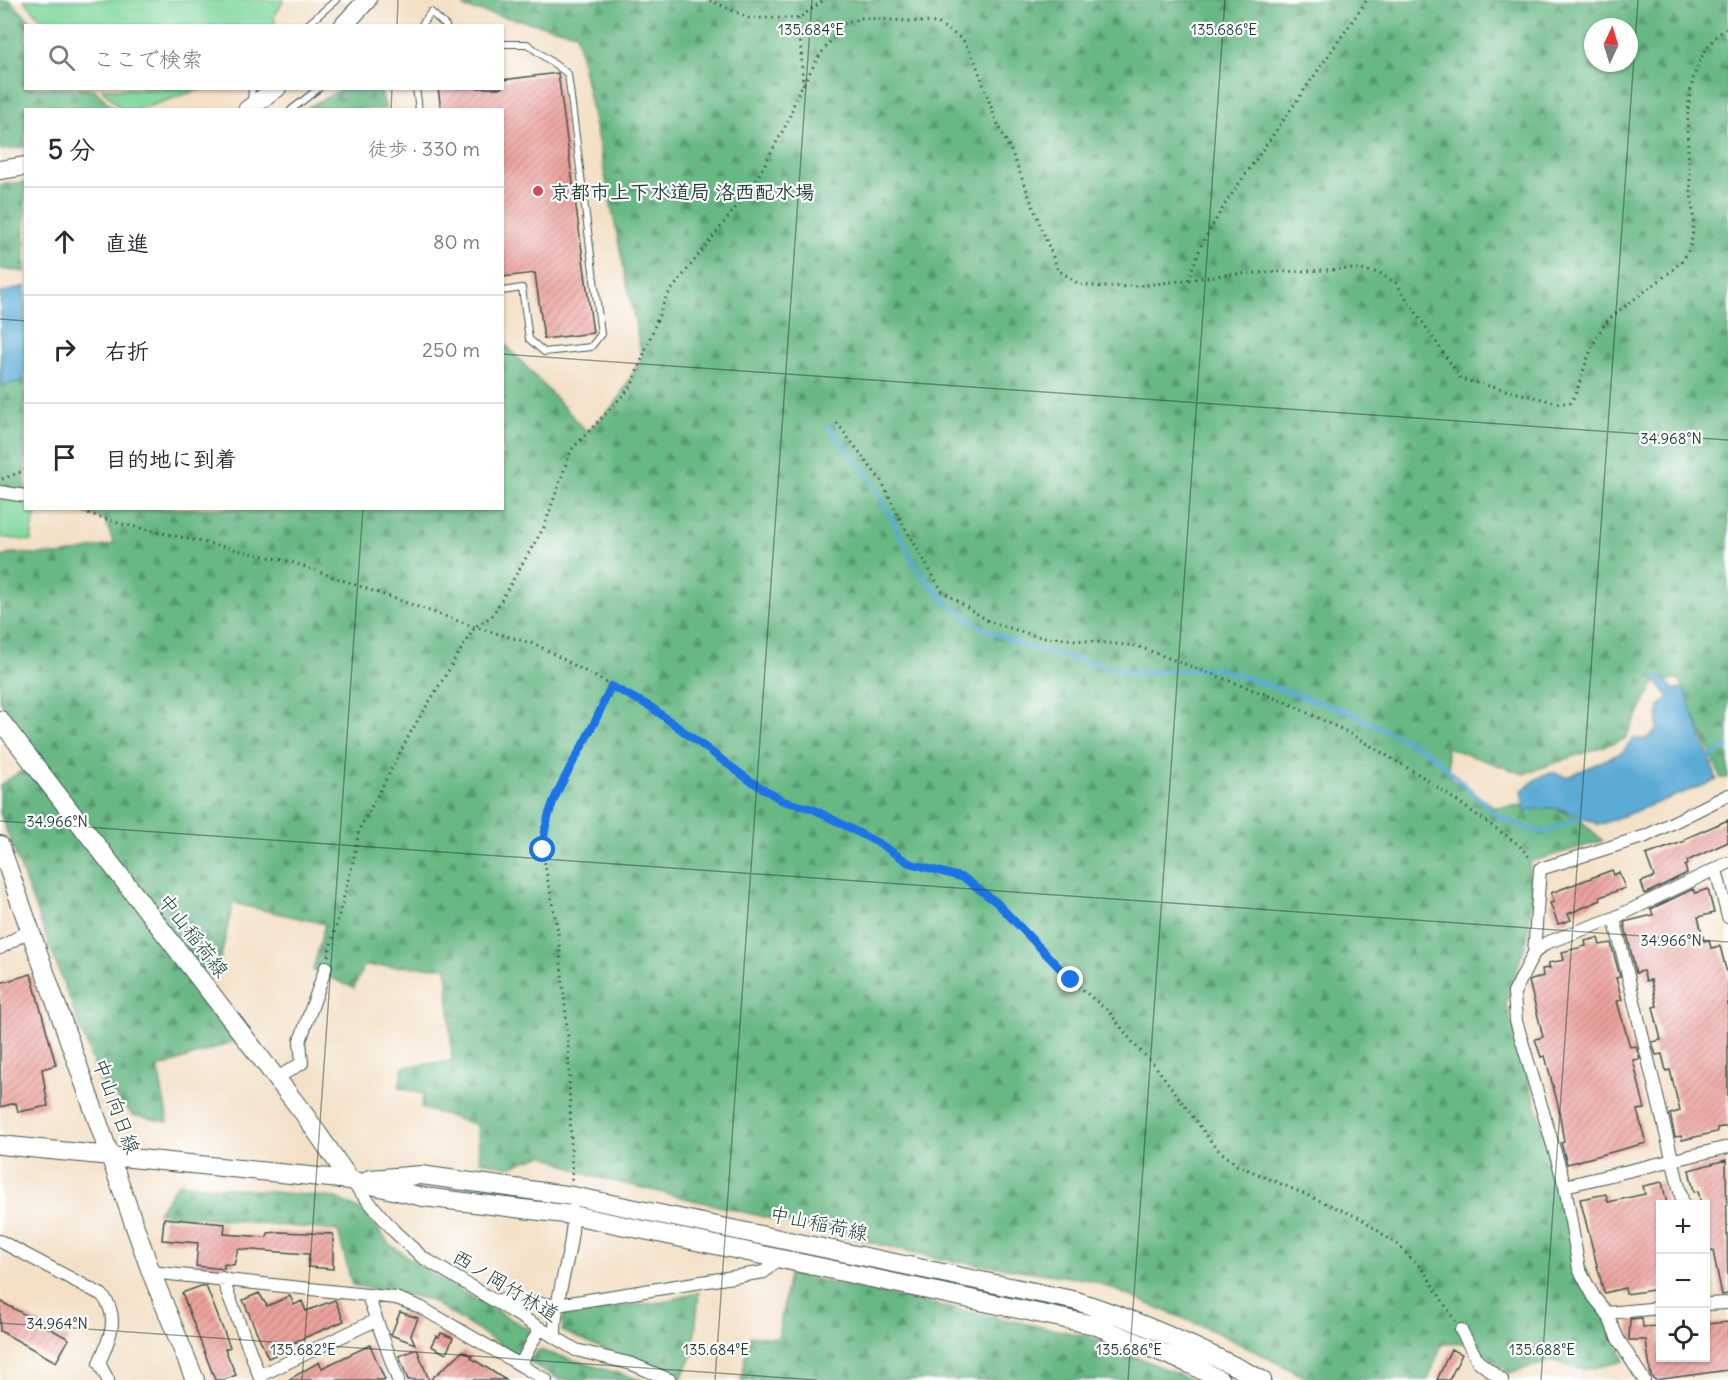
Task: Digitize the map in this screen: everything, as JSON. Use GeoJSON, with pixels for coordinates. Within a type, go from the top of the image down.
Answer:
{"type":"FeatureCollection","features":[{"type":"Feature","properties":{"kind":"main road"},"geometry":{"type":"LineString","coordinates":[[345,24],[367,0]]}},
{"type":"Feature","properties":{"kind":"main road"},"geometry":{"type":"LineString","coordinates":[[250,102],[273,90]]}},
{"type":"Feature","properties":{"kind":"main road"},"geometry":{"type":"LineString","coordinates":[[0,170],[24,166]]}},
{"type":"Feature","properties":{"kind":"main road","name":"中山稲荷線"},"geometry":{"type":"LineString","coordinates":[[0,720],[277,1078],[350,1180],[423,1197],[573,1215],[1094,1325],[1190,1364],[1220,1380]]}},
{"type":"Feature","properties":{"kind":"main road","name":"中山向日線"},"geometry":{"type":"LineString","coordinates":[[0,845],[151,1272],[195,1380]]}},
{"type":"Feature","properties":{"kind":"main road"},"geometry":{"type":"LineString","coordinates":[[0,1146],[110,1154],[350,1180]]}},
{"type":"Feature","properties":{"kind":"main road","name":"中山稲荷線"},"geometry":{"type":"LineString","coordinates":[[350,1180],[421,1175],[573,1196],[1077,1301],[1168,1334],[1262,1380]]}},
{"type":"Feature","properties":{"kind":"street"},"geometry":{"type":"LineString","coordinates":[[0,492],[24,496]]}},
{"type":"Feature","properties":{"kind":"street"},"geometry":{"type":"LineString","coordinates":[[1644,1380],[1618,1339],[1607,1313],[1593,1297],[1579,1269],[1565,1186],[1514,1006],[1514,993],[1533,952],[1540,869],[1646,836],[1728,795]]}},
{"type":"Feature","properties":{"kind":"street"},"geometry":{"type":"LineString","coordinates":[[1533,952],[1545,943],[1614,918],[1728,863]]}},
{"type":"Feature","properties":{"kind":"street"},"geometry":{"type":"LineString","coordinates":[[1716,870],[1728,917]]}},
{"type":"Feature","properties":{"kind":"street"},"geometry":{"type":"LineString","coordinates":[[1614,918],[1682,1200]]}},
{"type":"Feature","properties":{"kind":"street"},"geometry":{"type":"LineString","coordinates":[[0,948],[30,930]]}},
{"type":"Feature","properties":{"kind":"street"},"geometry":{"type":"LineString","coordinates":[[277,1078],[302,1063],[300,1041],[326,967]]}},
{"type":"Feature","properties":{"kind":"street"},"geometry":{"type":"LineString","coordinates":[[1565,1186],[1728,1147]]}},
{"type":"Feature","properties":{"kind":"street","name":"西ノ岡竹林道"},"geometry":{"type":"LineString","coordinates":[[350,1180],[395,1232],[422,1257],[576,1350],[632,1364],[670,1380]]}},
{"type":"Feature","properties":{"kind":"street"},"geometry":{"type":"LineString","coordinates":[[555,1336],[557,1305],[571,1250],[573,1196]]}},
{"type":"Feature","properties":{"kind":"street"},"geometry":{"type":"LineString","coordinates":[[0,1241],[102,1295],[110,1304],[112,1326],[99,1363],[108,1380]]}},
{"type":"Feature","properties":{"kind":"street"},"geometry":{"type":"LineString","coordinates":[[491,1299],[557,1305],[764,1272],[780,1257]]}},
{"type":"Feature","properties":{"kind":"street"},"geometry":{"type":"LineString","coordinates":[[151,1272],[396,1298],[420,1307],[546,1380]]}},
{"type":"Feature","properties":{"kind":"street"},"geometry":{"type":"LineString","coordinates":[[222,1278],[260,1378],[376,1320]]}},
{"type":"Feature","properties":{"kind":"street"},"geometry":{"type":"LineString","coordinates":[[368,1296],[398,1380]]}},
{"type":"Feature","properties":{"kind":"street"},"geometry":{"type":"LineString","coordinates":[[1710,1304],[1728,1303]]}},
{"type":"Feature","properties":{"kind":"street"},"geometry":{"type":"LineString","coordinates":[[1607,1313],[1656,1308]]}},
{"type":"Feature","properties":{"kind":"street"},"geometry":{"type":"LineString","coordinates":[[520,1365],[540,1328]]}},
{"type":"Feature","properties":{"kind":"street"},"geometry":{"type":"LineString","coordinates":[[1461,1330],[1478,1361],[1502,1380]]}},
{"type":"Feature","properties":{"kind":"lane"},"geometry":{"type":"LineString","coordinates":[[308,24],[336,0]]}},
{"type":"Feature","properties":{"kind":"lane"},"geometry":{"type":"LineString","coordinates":[[422,24],[431,12],[444,24]]}},
{"type":"Feature","properties":{"kind":"lane"},"geometry":{"type":"LineString","coordinates":[[504,44],[527,44],[568,74],[601,334],[591,347],[544,352],[529,339],[522,288],[504,291]]}},
{"type":"Feature","properties":{"kind":"lane"},"geometry":{"type":"LineString","coordinates":[[293,108],[315,90]]}},
{"type":"Feature","properties":{"kind":"lane"},"geometry":{"type":"LineString","coordinates":[[416,90],[419,108]]}},
{"type":"Feature","properties":{"kind":"path"},"geometry":{"type":"LineString","coordinates":[[710,0],[749,18],[799,18],[824,0]]}},
{"type":"Feature","properties":{"kind":"path"},"geometry":{"type":"LineString","coordinates":[[1188,280],[1202,243],[1227,201],[1367,0]]}},
{"type":"Feature","properties":{"kind":"path"},"geometry":{"type":"LineString","coordinates":[[798,95],[803,87],[799,18]]}},
{"type":"Feature","properties":{"kind":"path"},"geometry":{"type":"LineString","coordinates":[[326,967],[341,899],[353,862],[358,830],[412,730],[475,627],[492,616],[544,527],[571,450],[631,387],[666,297],[754,184],[788,121],[798,95],[819,58],[843,24],[862,18],[938,23],[963,40],[975,61],[995,118],[1012,153],[1058,270],[1079,284],[1137,286],[1229,274],[1331,269],[1354,269],[1380,273],[1396,283],[1461,379],[1557,403],[1570,403],[1576,394],[1604,324],[1688,252],[1694,222],[1687,120],[1692,83],[1700,60],[1716,36],[1728,27]]}},
{"type":"Feature","properties":{"kind":"path"},"geometry":{"type":"LineString","coordinates":[[837,423],[882,482],[902,523],[942,591],[990,622],[1036,636],[1137,646],[1288,704],[1347,732],[1423,777],[1518,844],[1540,869]]}},
{"type":"Feature","properties":{"kind":"path"},"geometry":{"type":"LineString","coordinates":[[0,480],[24,471]]}},
{"type":"Feature","properties":{"kind":"path"},"geometry":{"type":"LineString","coordinates":[[77,510],[122,524],[291,562],[475,627],[537,645],[651,707],[749,780],[783,801],[813,809],[882,845],[909,863],[964,878],[996,902],[1071,980],[1110,1013],[1134,1044],[1156,1067],[1215,1148],[1237,1165],[1360,1218],[1398,1245],[1424,1271],[1461,1330]]}},
{"type":"Feature","properties":{"kind":"path"},"geometry":{"type":"LineString","coordinates":[[573,1196],[568,1037],[558,932],[543,850],[543,826],[558,788],[592,729],[611,686]]}},
{"type":"Feature","properties":{"kind":"green space"},"geometry":{"type":"Polygon","coordinates":[[[0,0],[9,0],[33,24],[24,24],[24,90],[95,90],[113,108],[24,108],[24,147],[0,150],[0,0]]]}},
{"type":"Feature","properties":{"kind":"green space"},"geometry":{"type":"Polygon","coordinates":[[[24,0],[284,0],[274,17],[276,24],[46,24],[24,0]]]}},
{"type":"Feature","properties":{"kind":"green space"},"geometry":{"type":"Polygon","coordinates":[[[463,0],[1728,0],[1728,778],[1721,778],[1679,679],[1655,682],[1625,739],[1523,774],[1446,747],[1451,779],[1494,807],[1547,804],[1578,818],[1603,841],[1529,862],[1533,897],[1527,939],[1506,1003],[1582,1262],[1624,1361],[1585,1370],[1553,1361],[1509,1373],[1472,1343],[1442,1344],[1428,1380],[1311,1380],[1216,1332],[1091,1280],[941,1259],[588,1175],[543,1155],[509,1167],[480,1161],[477,1125],[421,1108],[424,1094],[399,1088],[403,1067],[452,1061],[447,967],[364,966],[354,988],[313,970],[325,924],[233,903],[218,970],[191,973],[223,1016],[232,1042],[158,1068],[168,1122],[133,1115],[100,1081],[0,813],[0,785],[36,761],[0,700],[0,558],[12,553],[61,555],[114,544],[105,520],[78,510],[504,510],[504,343],[587,432],[616,403],[642,357],[576,33],[465,8],[463,0]]]}},
{"type":"Feature","properties":{"kind":"green space"},"geometry":{"type":"Polygon","coordinates":[[[103,90],[198,90],[143,108],[120,108],[103,90]]]}},
{"type":"Feature","properties":{"kind":"green space"},"geometry":{"type":"Polygon","coordinates":[[[340,90],[380,90],[386,108],[307,108],[340,90]]]}},
{"type":"Feature","properties":{"kind":"green space"},"geometry":{"type":"Polygon","coordinates":[[[24,182],[24,272],[0,269],[0,185],[24,182]]]}},
{"type":"Feature","properties":{"kind":"green space"},"geometry":{"type":"Polygon","coordinates":[[[0,370],[24,376],[24,491],[0,486],[0,370]]]}},
{"type":"Feature","properties":{"kind":"green space"},"geometry":{"type":"Polygon","coordinates":[[[0,498],[24,503],[24,510],[36,510],[31,541],[0,537],[0,498]]]}},
{"type":"Feature","properties":{"kind":"green space"},"geometry":{"type":"Polygon","coordinates":[[[178,1183],[336,1198],[365,1212],[389,1244],[433,1275],[530,1330],[517,1355],[428,1299],[352,1285],[338,1231],[158,1213],[178,1183]]]}},
{"type":"Feature","properties":{"kind":"green space"},"geometry":{"type":"Polygon","coordinates":[[[789,1274],[1090,1337],[1191,1380],[741,1380],[750,1336],[778,1338],[789,1274]]]}},
{"type":"Feature","properties":{"kind":"green space"},"geometry":{"type":"Polygon","coordinates":[[[699,1292],[693,1355],[680,1380],[673,1380],[562,1331],[564,1313],[663,1302],[699,1292]]]}},
{"type":"Feature","properties":{"kind":"green space"},"geometry":{"type":"Polygon","coordinates":[[[539,1350],[642,1380],[560,1380],[528,1361],[539,1350]]]}},
{"type":"Feature","properties":{"kind":"water"},"geometry":{"type":"Polygon","coordinates":[[[24,286],[24,380],[1,386],[0,293],[24,286]]]}},
{"type":"Feature","properties":{"kind":"water"},"geometry":{"type":"Polygon","coordinates":[[[1651,676],[1662,676],[1673,689],[1684,688],[1717,780],[1599,825],[1555,808],[1525,812],[1521,791],[1538,778],[1548,773],[1567,777],[1623,752],[1633,739],[1646,739],[1657,730],[1659,706],[1669,697],[1651,676]]]}},
{"type":"Feature","properties":{"kind":"building","name":"京都市上下水道局 洛西配水場"},"geometry":{"type":"Polygon","coordinates":[[[558,73],[593,333],[544,339],[535,273],[504,277],[504,108],[441,108],[438,90],[504,90],[504,80],[558,73]]]}},
{"type":"Feature","properties":{"kind":"building"},"geometry":{"type":"Polygon","coordinates":[[[1728,820],[1728,842],[1687,861],[1688,864],[1685,866],[1687,873],[1645,894],[1641,882],[1654,877],[1646,855],[1685,841],[1684,839],[1728,820]]]}},
{"type":"Feature","properties":{"kind":"building"},"geometry":{"type":"Polygon","coordinates":[[[1612,870],[1614,875],[1619,872],[1625,888],[1600,897],[1601,900],[1568,914],[1571,920],[1558,924],[1550,903],[1554,902],[1551,893],[1612,870]]]}},
{"type":"Feature","properties":{"kind":"building"},"geometry":{"type":"Polygon","coordinates":[[[1693,889],[1695,893],[1708,889],[1714,913],[1698,917],[1704,941],[1709,940],[1711,948],[1720,946],[1728,977],[1728,1126],[1717,1128],[1717,1132],[1682,1140],[1681,1136],[1675,1137],[1670,1114],[1680,1111],[1670,1070],[1666,1071],[1662,1054],[1656,1055],[1652,1042],[1661,1040],[1653,1007],[1657,1006],[1651,980],[1646,981],[1643,971],[1636,973],[1624,922],[1653,915],[1651,909],[1693,889]]]}},
{"type":"Feature","properties":{"kind":"building"},"geometry":{"type":"Polygon","coordinates":[[[1598,938],[1600,945],[1611,943],[1620,977],[1616,978],[1622,1000],[1617,1001],[1630,1047],[1636,1046],[1640,1059],[1633,1060],[1645,1109],[1637,1110],[1646,1143],[1567,1164],[1561,1143],[1564,1142],[1558,1105],[1545,1056],[1541,1057],[1535,1039],[1543,1037],[1529,981],[1543,976],[1542,969],[1550,968],[1548,963],[1564,960],[1562,952],[1586,946],[1585,941],[1598,938]]]}},
{"type":"Feature","properties":{"kind":"building"},"geometry":{"type":"Polygon","coordinates":[[[31,974],[56,1065],[42,1069],[48,1106],[18,1112],[16,1103],[0,1107],[0,983],[31,974]]]}},
{"type":"Feature","properties":{"kind":"building"},"geometry":{"type":"Polygon","coordinates":[[[1726,1160],[1728,1294],[1722,1295],[1713,1251],[1710,1251],[1710,1200],[1700,1200],[1698,1191],[1694,1192],[1689,1170],[1726,1160]]]}},
{"type":"Feature","properties":{"kind":"building"},"geometry":{"type":"Polygon","coordinates":[[[1662,1182],[1666,1200],[1656,1200],[1656,1290],[1626,1294],[1625,1288],[1604,1293],[1580,1199],[1606,1194],[1608,1202],[1645,1194],[1643,1186],[1662,1182]]]}},
{"type":"Feature","properties":{"kind":"building"},"geometry":{"type":"Polygon","coordinates":[[[164,1218],[225,1224],[224,1234],[267,1237],[268,1233],[279,1232],[333,1234],[333,1269],[308,1267],[309,1254],[238,1249],[234,1265],[224,1264],[224,1269],[196,1266],[198,1243],[162,1240],[164,1218]]]}},
{"type":"Feature","properties":{"kind":"building"},"geometry":{"type":"Polygon","coordinates":[[[206,1286],[230,1347],[225,1349],[236,1375],[224,1380],[215,1380],[182,1293],[206,1286]]]}},
{"type":"Feature","properties":{"kind":"building"},"geometry":{"type":"Polygon","coordinates":[[[259,1293],[267,1306],[290,1296],[294,1305],[302,1301],[306,1311],[335,1300],[344,1321],[280,1348],[282,1352],[268,1358],[243,1300],[259,1293]]]}},
{"type":"Feature","properties":{"kind":"building"},"geometry":{"type":"Polygon","coordinates":[[[0,1301],[69,1339],[56,1362],[0,1331],[0,1301]]]}},
{"type":"Feature","properties":{"kind":"building"},"geometry":{"type":"Polygon","coordinates":[[[400,1312],[418,1318],[411,1335],[415,1344],[391,1335],[400,1312]]]}},
{"type":"Feature","properties":{"kind":"building"},"geometry":{"type":"Polygon","coordinates":[[[1642,1318],[1643,1327],[1656,1326],[1656,1362],[1710,1362],[1710,1324],[1728,1322],[1728,1370],[1655,1380],[1651,1376],[1646,1340],[1629,1340],[1630,1319],[1642,1318]]]}},
{"type":"Feature","properties":{"kind":"building"},"geometry":{"type":"Polygon","coordinates":[[[441,1333],[453,1338],[446,1354],[431,1346],[436,1336],[439,1337],[441,1333]]]}},
{"type":"Feature","properties":{"kind":"building"},"geometry":{"type":"Polygon","coordinates":[[[370,1345],[385,1380],[288,1380],[319,1362],[322,1368],[370,1345]]]}},
{"type":"Feature","properties":{"kind":"building"},"geometry":{"type":"Polygon","coordinates":[[[417,1349],[429,1380],[408,1380],[399,1356],[417,1349]]]}},
{"type":"Feature","properties":{"kind":"building"},"geometry":{"type":"Polygon","coordinates":[[[1451,1349],[1462,1354],[1449,1380],[1437,1380],[1451,1349]]]}},
{"type":"Feature","properties":{"kind":"building"},"geometry":{"type":"Polygon","coordinates":[[[463,1351],[472,1356],[471,1358],[506,1380],[430,1380],[463,1351]]]}},
{"type":"Feature","properties":{"kind":"waterway"},"geometry":{"type":"LineString","coordinates":[[829,428],[873,482],[918,570],[949,605],[984,629],[1026,647],[1132,673],[1216,668],[1349,712],[1430,753],[1498,816],[1530,830],[1546,832],[1582,817]]}},
{"type":"Feature","properties":{"kind":"waterway"},"geometry":{"type":"LineString","coordinates":[[1709,757],[1728,747]]}},
{"type":"Feature","properties":{"kind":"place","name":"京都市上下水道局 洛西配水場"},"geometry":{"type":"Point","coordinates":[538,191]}},
{"type":"Feature","properties":{"kind":"route"},"geometry":{"type":"LineString","coordinates":[[543,850],[543,826],[558,788],[592,729],[611,686],[651,707],[749,780],[783,801],[813,809],[882,845],[909,863],[964,878],[996,902],[1071,980]]}}]}
